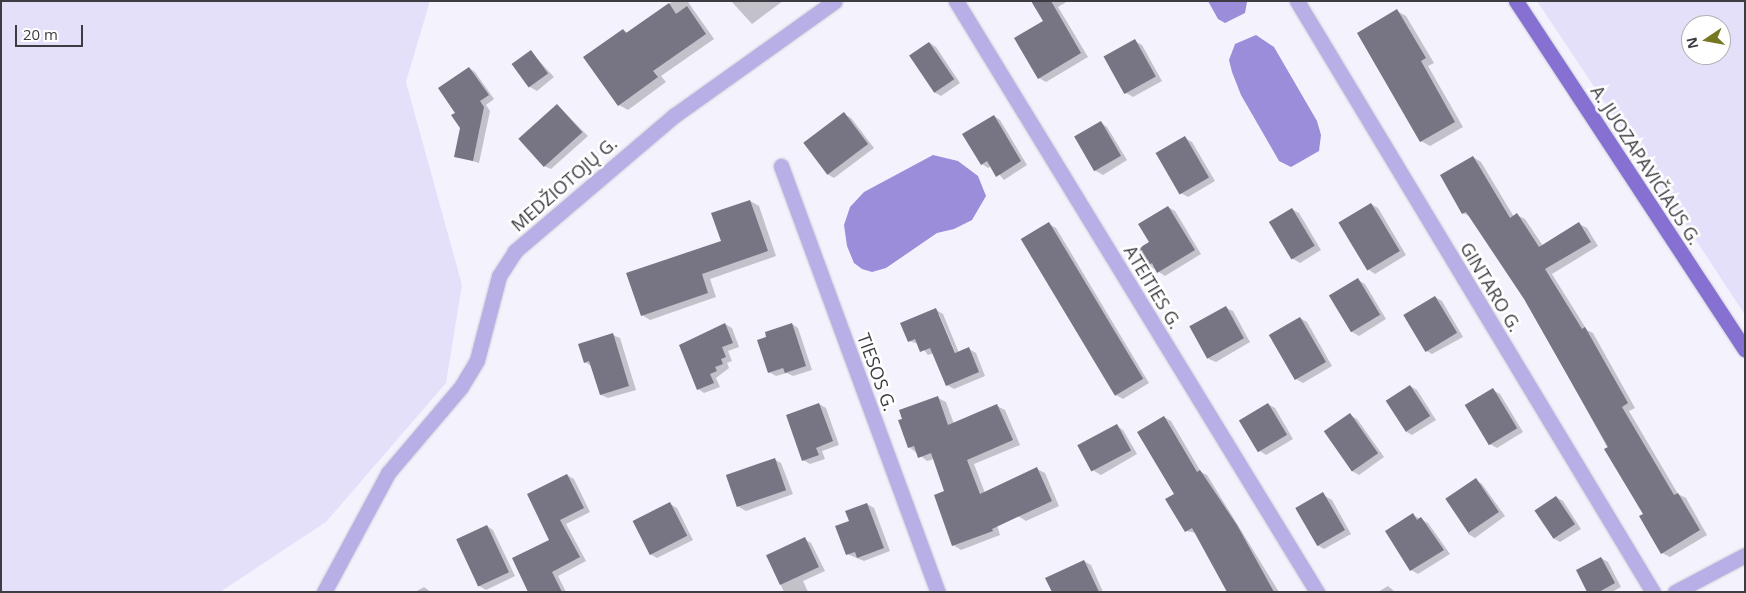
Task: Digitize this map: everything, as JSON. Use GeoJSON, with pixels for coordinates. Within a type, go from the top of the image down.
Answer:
{"type":"FeatureCollection","features":[{"type":"Feature","properties":{"kind":"main road","name":"A. JUOZAPAVIČIAUS G."},"geometry":{"type":"LineString","coordinates":[[1516,1],[1745,349]]}},
{"type":"Feature","properties":{"kind":"street","name":"MEDŽIOTOJŲ G."},"geometry":{"type":"LineString","coordinates":[[324,592],[388,473],[461,387],[476,360],[499,276],[515,251],[675,115],[835,1]]}},
{"type":"Feature","properties":{"kind":"street","name":"ATEITIES G."},"geometry":{"type":"LineString","coordinates":[[956,1],[1317,592]]}},
{"type":"Feature","properties":{"kind":"street","name":"GINTARO G."},"geometry":{"type":"LineString","coordinates":[[1297,1],[1653,592]]}},
{"type":"Feature","properties":{"kind":"street","name":"TIESOS G."},"geometry":{"type":"LineString","coordinates":[[781,166],[938,592]]}},
{"type":"Feature","properties":{"kind":"street"},"geometry":{"type":"LineString","coordinates":[[1675,592],[1745,554]]}},
{"type":"Feature","properties":{"kind":"shaded area"},"geometry":{"type":"Polygon","coordinates":[[[1,1],[430,1],[406,82],[462,285],[446,383],[326,522],[220,592],[1,592],[1,1]]]}},
{"type":"Feature","properties":{"kind":"shaded area"},"geometry":{"type":"Polygon","coordinates":[[[1208,1],[1247,2],[1245,13],[1225,23],[1218,19],[1208,1]]]}},
{"type":"Feature","properties":{"kind":"shaded area"},"geometry":{"type":"Polygon","coordinates":[[[1537,1],[1745,1],[1745,315],[1661,187],[1537,1]]]}},
{"type":"Feature","properties":{"kind":"shaded area"},"geometry":{"type":"Polygon","coordinates":[[[1256,35],[1274,47],[1317,121],[1321,135],[1319,151],[1291,167],[1279,161],[1241,95],[1232,72],[1229,60],[1235,44],[1256,35]]]}},
{"type":"Feature","properties":{"kind":"shaded area"},"geometry":{"type":"Polygon","coordinates":[[[933,155],[958,161],[978,176],[986,196],[972,220],[954,229],[937,233],[886,268],[872,272],[862,269],[854,263],[847,246],[844,225],[850,207],[864,192],[933,155]]]}},
{"type":"Feature","properties":{"kind":"building"},"geometry":{"type":"Polygon","coordinates":[[[1031,1],[1051,1],[1081,53],[1038,79],[1014,38],[1043,21],[1031,1]]]}},
{"type":"Feature","properties":{"kind":"building"},"geometry":{"type":"Polygon","coordinates":[[[669,3],[676,14],[687,6],[706,34],[653,71],[658,77],[618,106],[583,57],[623,29],[626,33],[669,3]]]}},
{"type":"Feature","properties":{"kind":"building"},"geometry":{"type":"Polygon","coordinates":[[[1397,9],[1426,58],[1421,61],[1455,122],[1420,142],[1357,33],[1397,9]]]}},
{"type":"Feature","properties":{"kind":"building"},"geometry":{"type":"Polygon","coordinates":[[[1135,39],[1156,77],[1124,94],[1104,56],[1135,39]]]}},
{"type":"Feature","properties":{"kind":"building"},"geometry":{"type":"Polygon","coordinates":[[[929,42],[954,79],[934,93],[909,55],[929,42]]]}},
{"type":"Feature","properties":{"kind":"building"},"geometry":{"type":"Polygon","coordinates":[[[531,50],[548,73],[529,88],[512,64],[531,50]]]}},
{"type":"Feature","properties":{"kind":"building"},"geometry":{"type":"Polygon","coordinates":[[[469,67],[489,95],[480,101],[484,107],[473,161],[454,157],[460,128],[451,115],[455,113],[438,88],[469,67]]]}},
{"type":"Feature","properties":{"kind":"building"},"geometry":{"type":"Polygon","coordinates":[[[557,104],[582,132],[544,167],[518,139],[557,104]]]}},
{"type":"Feature","properties":{"kind":"building"},"geometry":{"type":"Polygon","coordinates":[[[844,112],[868,144],[827,175],[803,143],[844,112]]]}},
{"type":"Feature","properties":{"kind":"building"},"geometry":{"type":"Polygon","coordinates":[[[994,115],[1021,161],[996,177],[987,161],[981,165],[962,134],[994,115]]]}},
{"type":"Feature","properties":{"kind":"building"},"geometry":{"type":"Polygon","coordinates":[[[1101,121],[1121,156],[1094,171],[1074,136],[1101,121]]]}},
{"type":"Feature","properties":{"kind":"building"},"geometry":{"type":"Polygon","coordinates":[[[1185,136],[1209,178],[1180,195],[1156,153],[1185,136]]]}},
{"type":"Feature","properties":{"kind":"building"},"geometry":{"type":"Polygon","coordinates":[[[1473,156],[1510,218],[1517,213],[1539,247],[1579,222],[1591,242],[1545,269],[1582,329],[1585,327],[1628,403],[1622,407],[1674,495],[1678,493],[1700,530],[1661,554],[1639,516],[1643,514],[1604,449],[1608,447],[1524,299],[1466,212],[1462,214],[1440,175],[1473,156]]]}},
{"type":"Feature","properties":{"kind":"building"},"geometry":{"type":"Polygon","coordinates":[[[750,200],[768,251],[702,274],[708,293],[641,316],[626,273],[721,241],[711,213],[750,200]]]}},
{"type":"Feature","properties":{"kind":"building"},"geometry":{"type":"Polygon","coordinates":[[[1371,203],[1400,251],[1367,271],[1338,223],[1371,203]]]}},
{"type":"Feature","properties":{"kind":"building"},"geometry":{"type":"Polygon","coordinates":[[[1168,206],[1195,250],[1157,273],[1152,263],[1147,266],[1136,250],[1149,242],[1138,224],[1168,206]]]}},
{"type":"Feature","properties":{"kind":"building"},"geometry":{"type":"Polygon","coordinates":[[[1292,208],[1315,246],[1292,260],[1269,222],[1292,208]]]}},
{"type":"Feature","properties":{"kind":"building"},"geometry":{"type":"Polygon","coordinates":[[[1049,222],[1143,379],[1115,396],[1021,239],[1049,222]]]}},
{"type":"Feature","properties":{"kind":"building"},"geometry":{"type":"Polygon","coordinates":[[[1358,278],[1380,315],[1351,332],[1329,296],[1358,278]]]}},
{"type":"Feature","properties":{"kind":"building"},"geometry":{"type":"Polygon","coordinates":[[[1435,296],[1457,333],[1425,352],[1403,315],[1435,296]]]}},
{"type":"Feature","properties":{"kind":"building"},"geometry":{"type":"Polygon","coordinates":[[[1226,306],[1244,338],[1207,359],[1189,326],[1226,306]]]}},
{"type":"Feature","properties":{"kind":"building"},"geometry":{"type":"Polygon","coordinates":[[[936,308],[955,353],[969,347],[979,372],[946,386],[930,348],[920,352],[915,339],[908,342],[900,323],[936,308]]]}},
{"type":"Feature","properties":{"kind":"building"},"geometry":{"type":"Polygon","coordinates":[[[1300,317],[1326,362],[1295,380],[1269,335],[1300,317]]]}},
{"type":"Feature","properties":{"kind":"building"},"geometry":{"type":"Polygon","coordinates":[[[725,323],[733,343],[722,347],[726,357],[721,359],[723,364],[715,367],[717,371],[710,374],[714,383],[697,390],[679,345],[725,323]]]}},
{"type":"Feature","properties":{"kind":"building"},"geometry":{"type":"Polygon","coordinates":[[[792,323],[806,366],[785,373],[783,368],[768,373],[757,340],[766,337],[765,332],[792,323]]]}},
{"type":"Feature","properties":{"kind":"building"},"geometry":{"type":"Polygon","coordinates":[[[613,333],[629,386],[600,395],[589,361],[584,363],[578,344],[613,333]]]}},
{"type":"Feature","properties":{"kind":"building"},"geometry":{"type":"Polygon","coordinates":[[[1410,385],[1430,416],[1406,432],[1386,401],[1410,385]]]}},
{"type":"Feature","properties":{"kind":"building"},"geometry":{"type":"Polygon","coordinates":[[[1493,388],[1517,428],[1489,445],[1465,405],[1493,388]]]}},
{"type":"Feature","properties":{"kind":"building"},"geometry":{"type":"Polygon","coordinates":[[[938,396],[948,425],[997,404],[1013,440],[967,460],[980,494],[1037,467],[1052,501],[992,529],[993,531],[952,546],[934,495],[944,491],[931,453],[918,458],[914,446],[908,448],[898,420],[902,419],[899,410],[938,396]]]}},
{"type":"Feature","properties":{"kind":"building"},"geometry":{"type":"Polygon","coordinates":[[[819,403],[833,441],[816,448],[819,455],[802,461],[786,415],[819,403]]]}},
{"type":"Feature","properties":{"kind":"building"},"geometry":{"type":"Polygon","coordinates":[[[1268,403],[1287,435],[1258,452],[1239,421],[1268,403]]]}},
{"type":"Feature","properties":{"kind":"building"},"geometry":{"type":"Polygon","coordinates":[[[1350,413],[1378,453],[1352,471],[1324,431],[1350,413]]]}},
{"type":"Feature","properties":{"kind":"building"},"geometry":{"type":"Polygon","coordinates":[[[1164,416],[1197,472],[1200,470],[1237,525],[1274,592],[1227,592],[1192,528],[1185,532],[1165,499],[1174,494],[1137,432],[1164,416]]]}},
{"type":"Feature","properties":{"kind":"building"},"geometry":{"type":"Polygon","coordinates":[[[1117,424],[1131,450],[1091,472],[1077,445],[1117,424]]]}},
{"type":"Feature","properties":{"kind":"building"},"geometry":{"type":"Polygon","coordinates":[[[775,458],[786,490],[737,507],[726,475],[775,458]]]}},
{"type":"Feature","properties":{"kind":"building"},"geometry":{"type":"Polygon","coordinates":[[[567,474],[584,508],[560,520],[580,557],[552,572],[562,592],[528,592],[512,558],[549,540],[527,494],[567,474]]]}},
{"type":"Feature","properties":{"kind":"building"},"geometry":{"type":"Polygon","coordinates":[[[1476,478],[1499,512],[1468,533],[1445,499],[1476,478]]]}},
{"type":"Feature","properties":{"kind":"building"},"geometry":{"type":"Polygon","coordinates":[[[1323,492],[1345,530],[1317,546],[1295,508],[1323,492]]]}},
{"type":"Feature","properties":{"kind":"building"},"geometry":{"type":"Polygon","coordinates":[[[1556,496],[1575,524],[1553,539],[1534,511],[1556,496]]]}},
{"type":"Feature","properties":{"kind":"building"},"geometry":{"type":"Polygon","coordinates":[[[670,502],[687,536],[650,555],[633,521],[670,502]]]}},
{"type":"Feature","properties":{"kind":"building"},"geometry":{"type":"Polygon","coordinates":[[[867,503],[884,548],[857,558],[855,552],[846,555],[835,526],[849,521],[845,511],[867,503]]]}},
{"type":"Feature","properties":{"kind":"building"},"geometry":{"type":"Polygon","coordinates":[[[1413,513],[1417,520],[1421,517],[1444,550],[1410,571],[1385,531],[1413,513]]]}},
{"type":"Feature","properties":{"kind":"building"},"geometry":{"type":"Polygon","coordinates":[[[487,525],[509,572],[478,586],[456,539],[487,525]]]}},
{"type":"Feature","properties":{"kind":"building"},"geometry":{"type":"Polygon","coordinates":[[[805,537],[819,567],[780,585],[766,555],[805,537]]]}},
{"type":"Feature","properties":{"kind":"building"},"geometry":{"type":"Polygon","coordinates":[[[1601,557],[1615,583],[1599,592],[1587,592],[1576,570],[1601,557]]]}},
{"type":"Feature","properties":{"kind":"building"},"geometry":{"type":"Polygon","coordinates":[[[1084,560],[1099,592],[1052,592],[1045,578],[1084,560]]]}}]}
